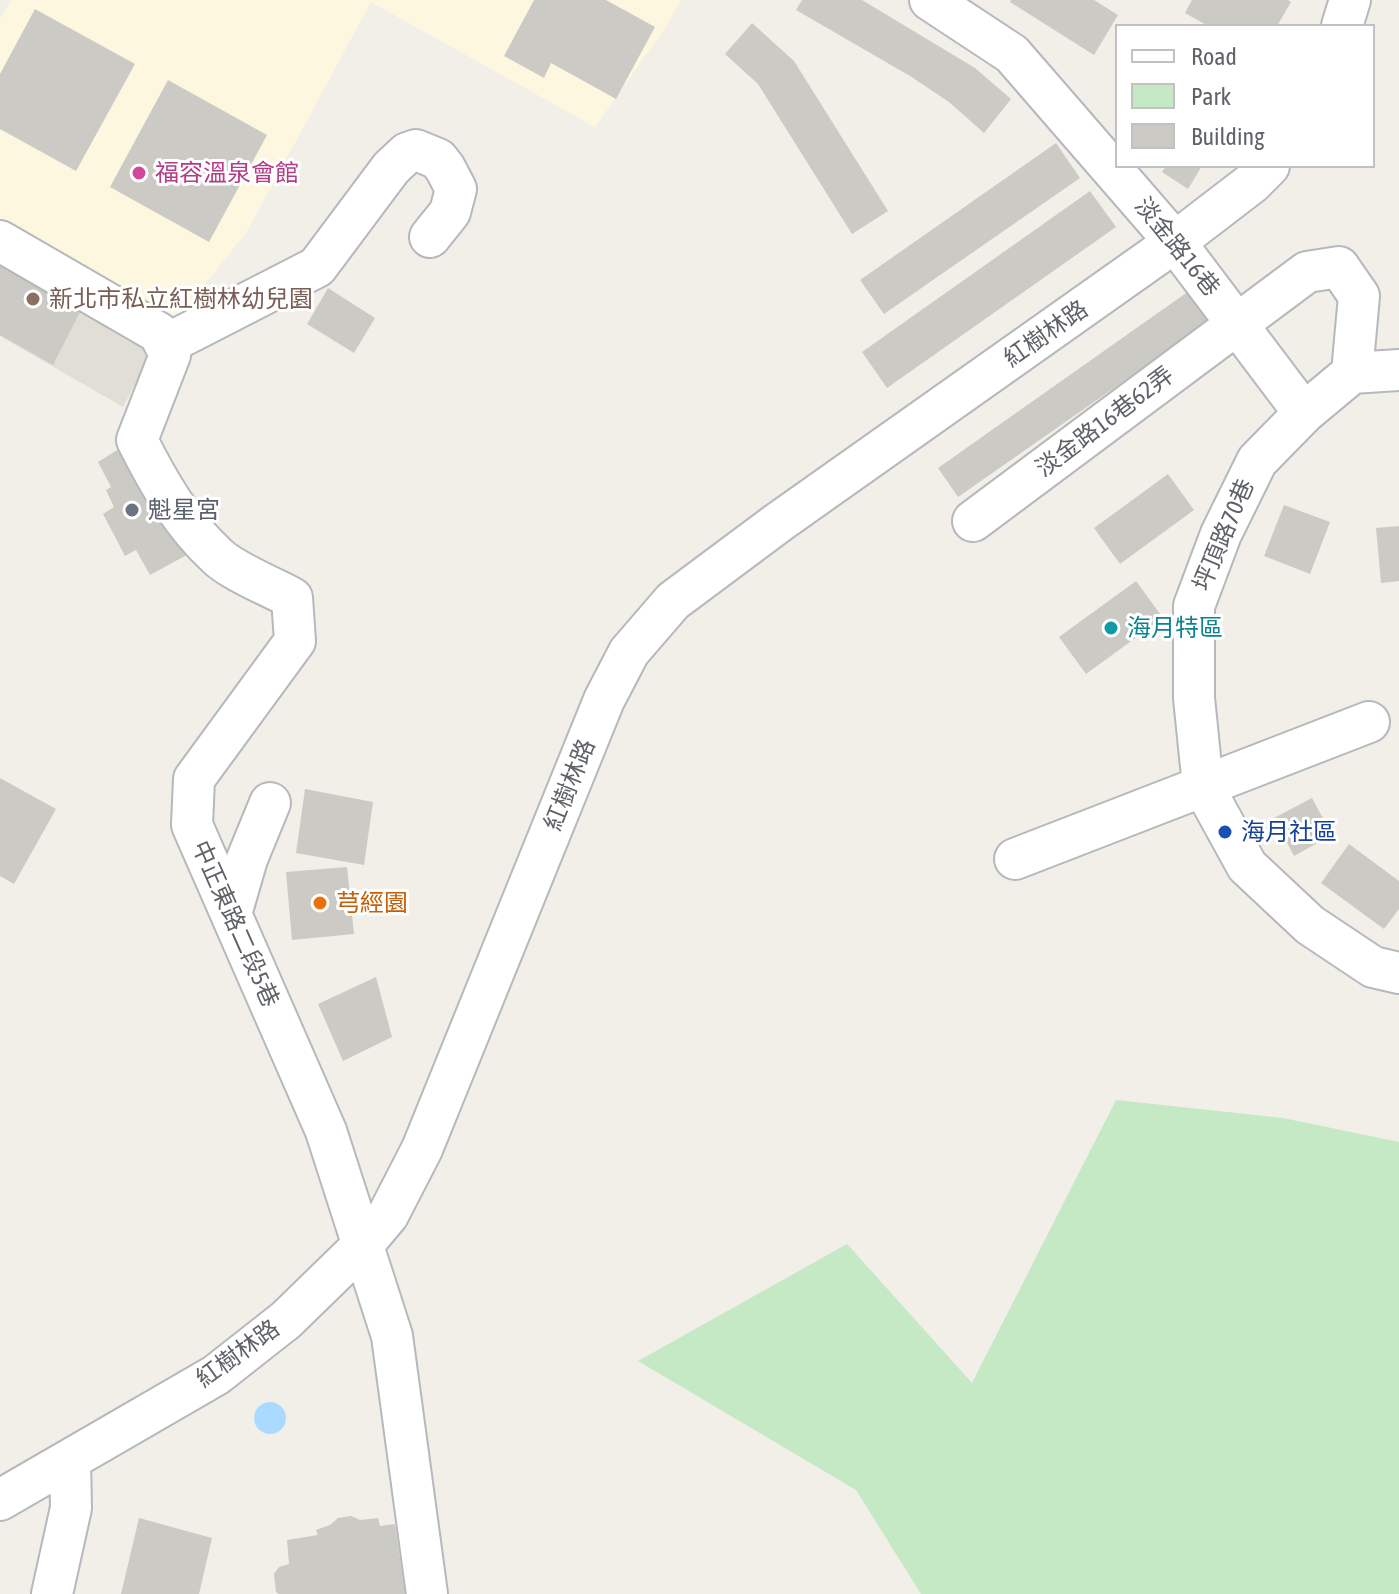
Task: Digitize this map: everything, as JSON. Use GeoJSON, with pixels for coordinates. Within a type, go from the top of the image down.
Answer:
{"type":"FeatureCollection","features":[{"type":"Feature","properties":{"kind":"street","name":"淡金路16巷"},"geometry":{"type":"LineString","coordinates":[[930,0],[1012,54],[1175,242],[1304,413]]}},
{"type":"Feature","properties":{"kind":"street"},"geometry":{"type":"LineString","coordinates":[[1343,24],[1350,0]]}},
{"type":"Feature","properties":{"kind":"street"},"geometry":{"type":"LineString","coordinates":[[0,241],[159,333],[165,345],[317,267],[391,168],[407,153],[416,150],[438,159],[456,189],[450,212],[430,237]]}},
{"type":"Feature","properties":{"kind":"street","name":"紅樹林路"},"geometry":{"type":"LineString","coordinates":[[0,1500],[216,1375],[286,1320],[362,1246],[388,1215],[422,1149],[604,700],[629,652],[673,601],[779,522],[1175,242],[1267,168]]}},
{"type":"Feature","properties":{"kind":"street","name":"淡金路16巷62弄"},"geometry":{"type":"LineString","coordinates":[[973,521],[1307,272],[1339,267],[1359,296],[1352,373]]}},
{"type":"Feature","properties":{"kind":"street","name":"中正東路二段5巷"},"geometry":{"type":"LineString","coordinates":[[165,345],[170,355],[137,440],[157,481],[179,513],[218,558],[292,598],[295,641],[194,779],[192,825],[326,1131],[392,1336],[427,1594]]}},
{"type":"Feature","properties":{"kind":"street"},"geometry":{"type":"LineString","coordinates":[[1352,373],[1399,370]]}},
{"type":"Feature","properties":{"kind":"street","name":"坪頂路70巷"},"geometry":{"type":"LineString","coordinates":[[1352,373],[1304,413],[1257,461],[1221,534],[1194,606],[1194,698],[1203,786],[1247,866],[1310,925],[1373,967],[1399,973]]}},
{"type":"Feature","properties":{"kind":"street"},"geometry":{"type":"LineString","coordinates":[[1015,859],[1369,722]]}},
{"type":"Feature","properties":{"kind":"street"},"geometry":{"type":"LineString","coordinates":[[231,914],[247,859],[270,803]]}},
{"type":"Feature","properties":{"kind":"street"},"geometry":{"type":"LineString","coordinates":[[52,1594],[71,1508],[70,1460]]}},
{"type":"Feature","properties":{"kind":"shaded area","name":"福容溫泉會館"},"geometry":{"type":"Polygon","coordinates":[[[11,0],[681,0],[666,27],[595,127],[371,2],[246,233],[173,324],[0,219],[0,19],[11,0]]]}},
{"type":"Feature","properties":{"kind":"shaded area","name":"新北市私立紅樹林幼兒園"},"geometry":{"type":"Polygon","coordinates":[[[0,261],[139,341],[148,360],[123,407],[0,336],[0,261]]]}},
{"type":"Feature","properties":{"kind":"green space"},"geometry":{"type":"Polygon","coordinates":[[[1116,1100],[1283,1118],[1399,1142],[1399,1594],[921,1594],[856,1490],[638,1361],[847,1244],[972,1383],[1116,1100]]]}},
{"type":"Feature","properties":{"kind":"water"},"geometry":{"type":"Polygon","coordinates":[[[270,1402],[281,1407],[286,1418],[281,1429],[270,1434],[259,1429],[254,1418],[259,1407],[270,1402]]]}},
{"type":"Feature","properties":{"kind":"building"},"geometry":{"type":"Polygon","coordinates":[[[534,0],[606,0],[655,27],[616,99],[551,63],[544,78],[504,56],[534,0]]]}},
{"type":"Feature","properties":{"kind":"building"},"geometry":{"type":"Polygon","coordinates":[[[802,0],[862,0],[975,68],[1011,99],[984,133],[949,102],[910,76],[796,10],[802,0]]]}},
{"type":"Feature","properties":{"kind":"building"},"geometry":{"type":"Polygon","coordinates":[[[1011,0],[1094,0],[1118,15],[1094,55],[1011,0]]]}},
{"type":"Feature","properties":{"kind":"building"},"geometry":{"type":"Polygon","coordinates":[[[1192,0],[1291,2],[1278,24],[1204,24],[1185,13],[1192,0]]]}},
{"type":"Feature","properties":{"kind":"building"},"geometry":{"type":"Polygon","coordinates":[[[35,9],[135,64],[76,171],[0,129],[0,74],[35,9]]]}},
{"type":"Feature","properties":{"kind":"building"},"geometry":{"type":"Polygon","coordinates":[[[752,23],[794,61],[888,211],[852,234],[758,84],[725,54],[752,23]]]}},
{"type":"Feature","properties":{"kind":"building"},"geometry":{"type":"Polygon","coordinates":[[[168,80],[267,135],[209,242],[110,187],[168,80]]]}},
{"type":"Feature","properties":{"kind":"building"},"geometry":{"type":"Polygon","coordinates":[[[1056,143],[1080,178],[884,314],[860,280],[1056,143]]]}},
{"type":"Feature","properties":{"kind":"building"},"geometry":{"type":"Polygon","coordinates":[[[1165,168],[1201,168],[1188,189],[1162,172],[1165,168]]]}},
{"type":"Feature","properties":{"kind":"building"},"geometry":{"type":"Polygon","coordinates":[[[1090,191],[1116,227],[887,388],[862,352],[1090,191]]]}},
{"type":"Feature","properties":{"kind":"building"},"geometry":{"type":"Polygon","coordinates":[[[0,263],[81,310],[53,365],[0,335],[0,263]]]}},
{"type":"Feature","properties":{"kind":"building"},"geometry":{"type":"Polygon","coordinates":[[[328,288],[375,318],[354,353],[307,324],[328,288]]]}},
{"type":"Feature","properties":{"kind":"building"},"geometry":{"type":"Polygon","coordinates":[[[1189,291],[1210,321],[958,497],[938,468],[1189,291]]]}},
{"type":"Feature","properties":{"kind":"building","name":"魁星宮"},"geometry":{"type":"Polygon","coordinates":[[[122,447],[194,551],[150,575],[136,550],[125,556],[103,514],[114,507],[106,490],[111,487],[98,462],[122,447]]]}},
{"type":"Feature","properties":{"kind":"building","name":"海月特區"},"geometry":{"type":"Polygon","coordinates":[[[1168,474],[1194,510],[1120,564],[1094,528],[1168,474]]]}},
{"type":"Feature","properties":{"kind":"building"},"geometry":{"type":"Polygon","coordinates":[[[1284,505],[1330,522],[1310,574],[1264,556],[1284,505]]]}},
{"type":"Feature","properties":{"kind":"building"},"geometry":{"type":"Polygon","coordinates":[[[1399,526],[1399,581],[1381,583],[1376,528],[1399,526]]]}},
{"type":"Feature","properties":{"kind":"building","name":"海月特區"},"geometry":{"type":"Polygon","coordinates":[[[1136,581],[1163,618],[1086,674],[1059,637],[1136,581]]]}},
{"type":"Feature","properties":{"kind":"building"},"geometry":{"type":"Polygon","coordinates":[[[0,778],[56,809],[14,884],[0,876],[0,778]]]}},
{"type":"Feature","properties":{"kind":"building"},"geometry":{"type":"Polygon","coordinates":[[[305,789],[373,802],[364,865],[296,853],[305,789]]]}},
{"type":"Feature","properties":{"kind":"building"},"geometry":{"type":"Polygon","coordinates":[[[1312,798],[1332,835],[1294,856],[1274,818],[1312,798]]]}},
{"type":"Feature","properties":{"kind":"building"},"geometry":{"type":"Polygon","coordinates":[[[1349,844],[1399,881],[1399,909],[1384,929],[1321,883],[1349,844]]]}},
{"type":"Feature","properties":{"kind":"building","name":"芎經園"},"geometry":{"type":"Polygon","coordinates":[[[347,867],[354,934],[292,940],[286,872],[347,867]]]}},
{"type":"Feature","properties":{"kind":"building"},"geometry":{"type":"Polygon","coordinates":[[[376,977],[392,1037],[343,1061],[318,1004],[376,977]]]}},
{"type":"Feature","properties":{"kind":"building"},"geometry":{"type":"Polygon","coordinates":[[[351,1516],[360,1520],[378,1518],[380,1526],[395,1524],[405,1594],[276,1592],[274,1574],[279,1567],[289,1564],[287,1540],[318,1535],[316,1530],[338,1518],[351,1516]]]}},
{"type":"Feature","properties":{"kind":"building"},"geometry":{"type":"Polygon","coordinates":[[[139,1518],[212,1538],[199,1594],[121,1594],[139,1518]]]}},
{"type":"Feature","properties":{"kind":"place","name":"福容溫泉會館"},"geometry":{"type":"Point","coordinates":[139,173]}},
{"type":"Feature","properties":{"kind":"place","name":"新北市私立紅樹林幼兒園"},"geometry":{"type":"Point","coordinates":[33,299]}},
{"type":"Feature","properties":{"kind":"place","name":"魁星宮"},"geometry":{"type":"Point","coordinates":[132,510]}},
{"type":"Feature","properties":{"kind":"place","name":"海月特區"},"geometry":{"type":"Point","coordinates":[1111,628]}},
{"type":"Feature","properties":{"kind":"place","name":"海月社區"},"geometry":{"type":"Point","coordinates":[1225,832]}},
{"type":"Feature","properties":{"kind":"place","name":"芎經園"},"geometry":{"type":"Point","coordinates":[320,903]}}]}
